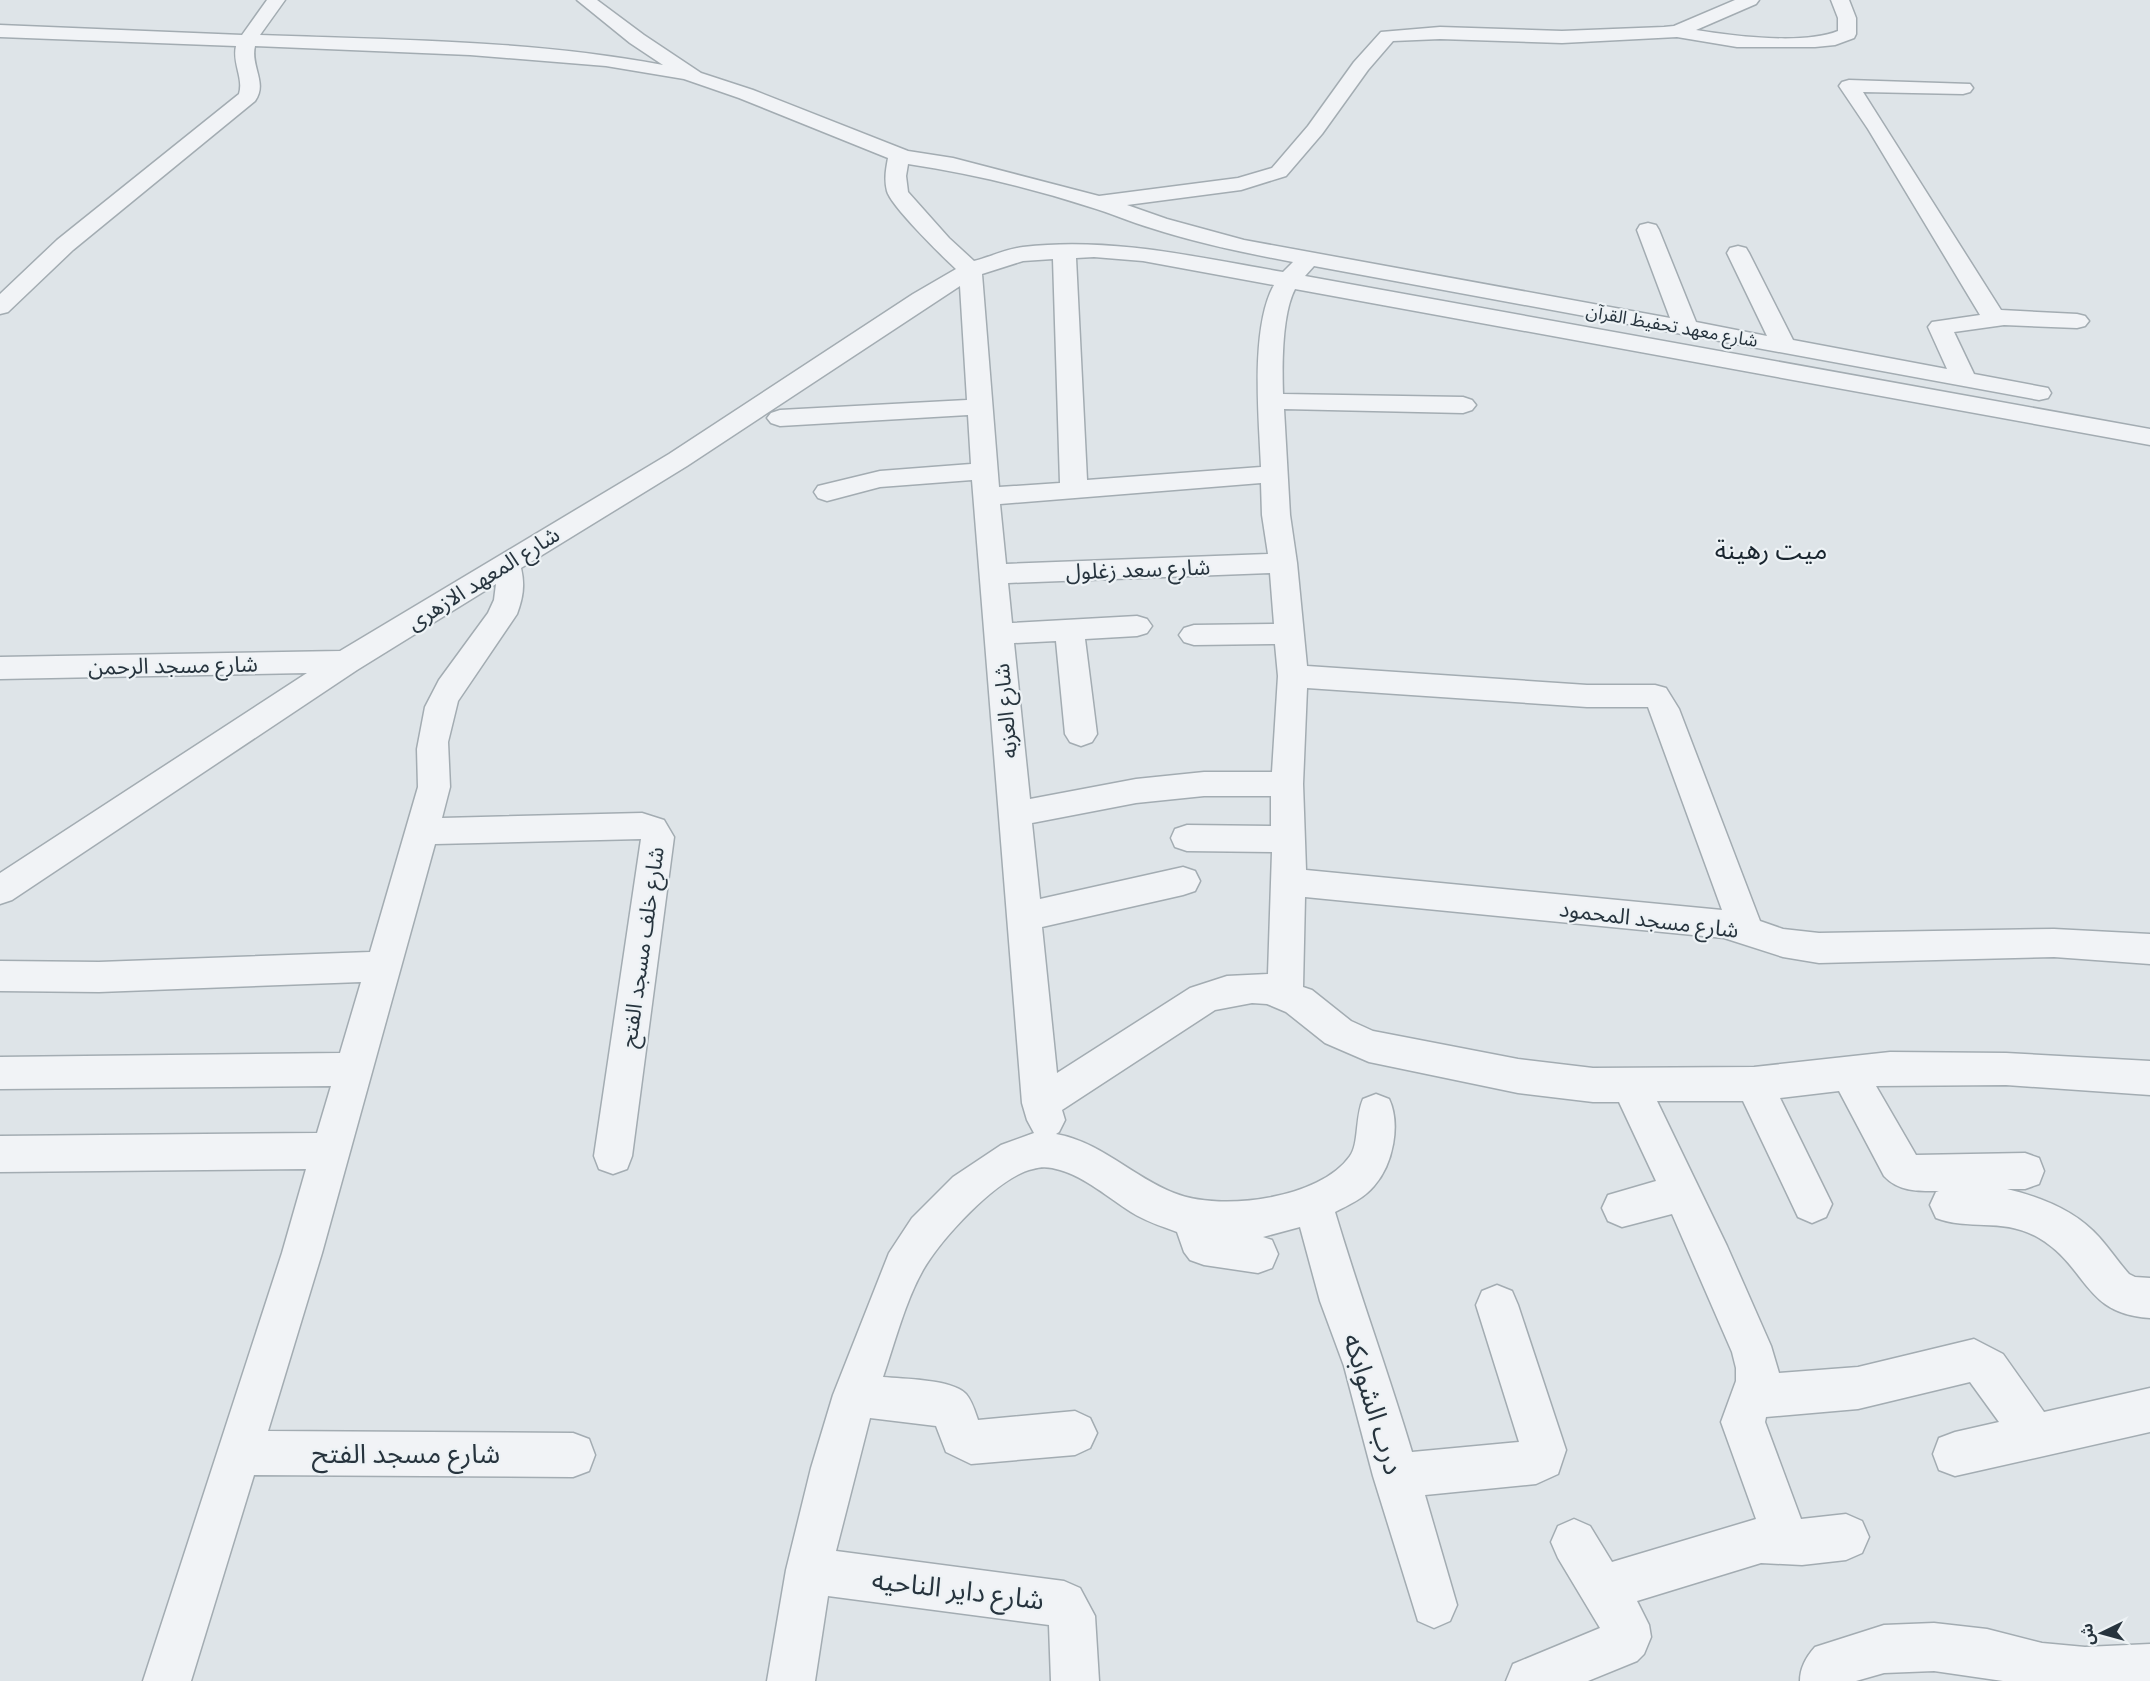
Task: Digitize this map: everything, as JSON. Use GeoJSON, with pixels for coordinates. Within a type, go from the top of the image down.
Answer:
{"type":"FeatureCollection","features":[{"type":"Feature","properties":{"kind":"street"},"geometry":{"type":"LineString","coordinates":[[0,307],[65,245],[248,97],[252,86],[243,60],[248,41],[276,0]]}},
{"type":"Feature","properties":{"kind":"street"},"geometry":{"type":"LineString","coordinates":[[586,0],[637,39],[694,77]]}},
{"type":"Feature","properties":{"kind":"street"},"geometry":{"type":"LineString","coordinates":[[1097,202],[1241,184],[1279,172],[1315,130],[1361,66],[1388,36],[1440,33],[1571,37],[1678,31],[1750,0]]}},
{"type":"Feature","properties":{"kind":"street"},"geometry":{"type":"LineString","coordinates":[[1678,31],[1696,38],[1723,41],[1807,42],[1838,39],[1847,34],[1849,27],[1840,0]]}},
{"type":"Feature","properties":{"kind":"street"},"geometry":{"type":"LineString","coordinates":[[0,31],[387,44],[544,54],[606,60],[694,77]]}},
{"type":"Feature","properties":{"kind":"street","name":"شارع معهد تحفيظ القرآن"},"geometry":{"type":"LineString","coordinates":[[694,77],[746,94],[898,155],[953,164],[1097,202],[1194,234],[1309,260],[2150,415]]}},
{"type":"Feature","properties":{"kind":"street"},"geometry":{"type":"LineString","coordinates":[[1963,88],[1849,86],[1878,129],[1995,322],[1940,327],[1964,379]]}},
{"type":"Feature","properties":{"kind":"street"},"geometry":{"type":"LineString","coordinates":[[898,155],[895,176],[898,193],[941,243],[970,270]]}},
{"type":"Feature","properties":{"kind":"street"},"geometry":{"type":"LineString","coordinates":[[1648,230],[1686,328]]}},
{"type":"Feature","properties":{"kind":"street"},"geometry":{"type":"LineString","coordinates":[[1064,250],[1074,490]]}},
{"type":"Feature","properties":{"kind":"street","name":"شارع المعهد الازهرى"},"geometry":{"type":"LineString","coordinates":[[0,890],[346,662],[678,460],[921,299],[970,270],[1021,254],[1064,250],[1143,254],[2140,435]]}},
{"type":"Feature","properties":{"kind":"street"},"geometry":{"type":"LineString","coordinates":[[1738,253],[1784,346]]}},
{"type":"Feature","properties":{"kind":"street"},"geometry":{"type":"LineString","coordinates":[[1285,994],[1289,882],[1287,784],[1293,676],[1283,563],[1276,515],[1270,401],[1271,347],[1281,293],[1288,280],[1309,260]]}},
{"type":"Feature","properties":{"kind":"street","name":"شارع العزبه"},"geometry":{"type":"LineString","coordinates":[[970,270],[985,484],[1041,1103],[1056,1150]]}},
{"type":"Feature","properties":{"kind":"street"},"geometry":{"type":"LineString","coordinates":[[1993,317],[2077,321]]}},
{"type":"Feature","properties":{"kind":"street"},"geometry":{"type":"LineString","coordinates":[[1270,401],[1463,405]]}},
{"type":"Feature","properties":{"kind":"street"},"geometry":{"type":"LineString","coordinates":[[780,418],[980,407]]}},
{"type":"Feature","properties":{"kind":"street"},"geometry":{"type":"LineString","coordinates":[[2114,408],[2140,435],[2150,463]]}},
{"type":"Feature","properties":{"kind":"street"},"geometry":{"type":"LineString","coordinates":[[827,492],[880,479],[1074,490],[1274,474]]}},
{"type":"Feature","properties":{"kind":"street"},"geometry":{"type":"LineString","coordinates":[[166,1681],[302,1253],[331,1151],[437,771],[432,756],[442,702],[450,686],[488,635],[507,603],[510,587],[506,563]]}},
{"type":"Feature","properties":{"kind":"street","name":"شارع سعد زغلول"},"geometry":{"type":"LineString","coordinates":[[993,574],[1283,563]]}},
{"type":"Feature","properties":{"kind":"street"},"geometry":{"type":"LineString","coordinates":[[998,634],[1137,626]]}},
{"type":"Feature","properties":{"kind":"street"},"geometry":{"type":"LineString","coordinates":[[1069,630],[1081,734]]}},
{"type":"Feature","properties":{"kind":"street"},"geometry":{"type":"LineString","coordinates":[[1194,635],[1289,634]]}},
{"type":"Feature","properties":{"kind":"street","name":"شارع مسجد الرحمن"},"geometry":{"type":"LineString","coordinates":[[0,668],[346,662]]}},
{"type":"Feature","properties":{"kind":"street"},"geometry":{"type":"LineString","coordinates":[[1293,676],[1587,696],[1655,696],[1664,709],[1746,929]]}},
{"type":"Feature","properties":{"kind":"street"},"geometry":{"type":"LineString","coordinates":[[1015,814],[1136,791],[1204,784],[1287,784]]}},
{"type":"Feature","properties":{"kind":"street","name":"شارع خلف مسجد الفتح"},"geometry":{"type":"LineString","coordinates":[[420,831],[638,826],[648,826],[655,830],[658,837],[613,1156]]}},
{"type":"Feature","properties":{"kind":"street"},"geometry":{"type":"LineString","coordinates":[[1187,838],[1288,838]]}},
{"type":"Feature","properties":{"kind":"street"},"geometry":{"type":"LineString","coordinates":[[1024,917],[1183,881]]}},
{"type":"Feature","properties":{"kind":"street","name":"شارع مسجد المحمود"},"geometry":{"type":"LineString","coordinates":[[1289,882],[1702,921],[1746,929],[1784,943],[1819,948],[2013,943],[2097,944],[2150,948]]}},
{"type":"Feature","properties":{"kind":"street"},"geometry":{"type":"LineString","coordinates":[[0,976],[99,977],[382,966]]}},
{"type":"Feature","properties":{"kind":"street"},"geometry":{"type":"LineString","coordinates":[[1041,1103],[1203,999],[1227,991],[1252,987],[1285,994],[1313,1010],[1338,1032],[1369,1046],[1518,1076],[1593,1085],[1754,1084],[1890,1068],[2006,1069],[2150,1078]]}},
{"type":"Feature","properties":{"kind":"street"},"geometry":{"type":"LineString","coordinates":[[0,1073],[353,1069]]}},
{"type":"Feature","properties":{"kind":"street"},"geometry":{"type":"LineString","coordinates":[[1849,1073],[1898,1163],[1905,1171],[1910,1173],[2025,1172]]}},
{"type":"Feature","properties":{"kind":"street"},"geometry":{"type":"LineString","coordinates":[[1754,1084],[1812,1204]]}},
{"type":"Feature","properties":{"kind":"street"},"geometry":{"type":"LineString","coordinates":[[1630,1086],[1725,1285],[1754,1359],[1758,1372],[1757,1386],[1745,1408],[1743,1422],[1786,1540]]}},
{"type":"Feature","properties":{"kind":"street"},"geometry":{"type":"LineString","coordinates":[[791,1681],[818,1525],[854,1395],[893,1290],[915,1247],[945,1209],[977,1182],[1013,1160],[1031,1151],[1056,1150],[1068,1153],[1127,1190],[1162,1208],[1194,1217],[1242,1221],[1281,1213],[1313,1203],[1356,1179],[1367,1167],[1373,1152],[1376,1112]]}},
{"type":"Feature","properties":{"kind":"street"},"geometry":{"type":"LineString","coordinates":[[0,1154],[331,1151]]}},
{"type":"Feature","properties":{"kind":"street"},"geometry":{"type":"LineString","coordinates":[[1622,1208],[1681,1193]]}},
{"type":"Feature","properties":{"kind":"street","name":"درب الشوابكه"},"geometry":{"type":"LineString","coordinates":[[1313,1203],[1341,1301],[1365,1366],[1434,1605]]}},
{"type":"Feature","properties":{"kind":"street"},"geometry":{"type":"LineString","coordinates":[[1950,1205],[1985,1204],[2032,1216],[2061,1230],[2078,1243],[2113,1288],[2128,1297],[2150,1298]]}},
{"type":"Feature","properties":{"kind":"street"},"geometry":{"type":"LineString","coordinates":[[1194,1217],[1198,1238],[1204,1246],[1258,1254]]}},
{"type":"Feature","properties":{"kind":"street"},"geometry":{"type":"LineString","coordinates":[[1395,1476],[1536,1461],[1542,1458],[1544,1450],[1497,1305]]}},
{"type":"Feature","properties":{"kind":"street"},"geometry":{"type":"LineString","coordinates":[[1752,1397],[1858,1388],[1974,1360],[1988,1369],[2034,1435]]}},
{"type":"Feature","properties":{"kind":"street"},"geometry":{"type":"LineString","coordinates":[[854,1395],[947,1406],[956,1413],[960,1436],[964,1441],[1075,1433]]}},
{"type":"Feature","properties":{"kind":"street"},"geometry":{"type":"LineString","coordinates":[[1955,1454],[2150,1410]]}},
{"type":"Feature","properties":{"kind":"street","name":"شارع مسجد الفتح"},"geometry":{"type":"LineString","coordinates":[[239,1453],[573,1455]]}},
{"type":"Feature","properties":{"kind":"street"},"geometry":{"type":"LineString","coordinates":[[1602,1588],[1761,1540],[1802,1542],[1846,1537]]}},
{"type":"Feature","properties":{"kind":"street"},"geometry":{"type":"LineString","coordinates":[[1530,1681],[1624,1641],[1627,1637],[1625,1625],[1574,1542]]}},
{"type":"Feature","properties":{"kind":"street","name":"شارع داير الناحيه"},"geometry":{"type":"LineString","coordinates":[[809,1570],[1064,1604],[1072,1616],[1075,1681]]}},
{"type":"Feature","properties":{"kind":"street"},"geometry":{"type":"LineString","coordinates":[[1824,1681],[1824,1673],[1832,1664],[1884,1649],[1934,1647],[1987,1653],[2042,1667],[2085,1671],[2150,1668]]}},
{"type":"Feature","properties":{"kind":"district","name":"ميت رهينة"},"geometry":{"type":"Point","coordinates":[1771,550]}}]}
